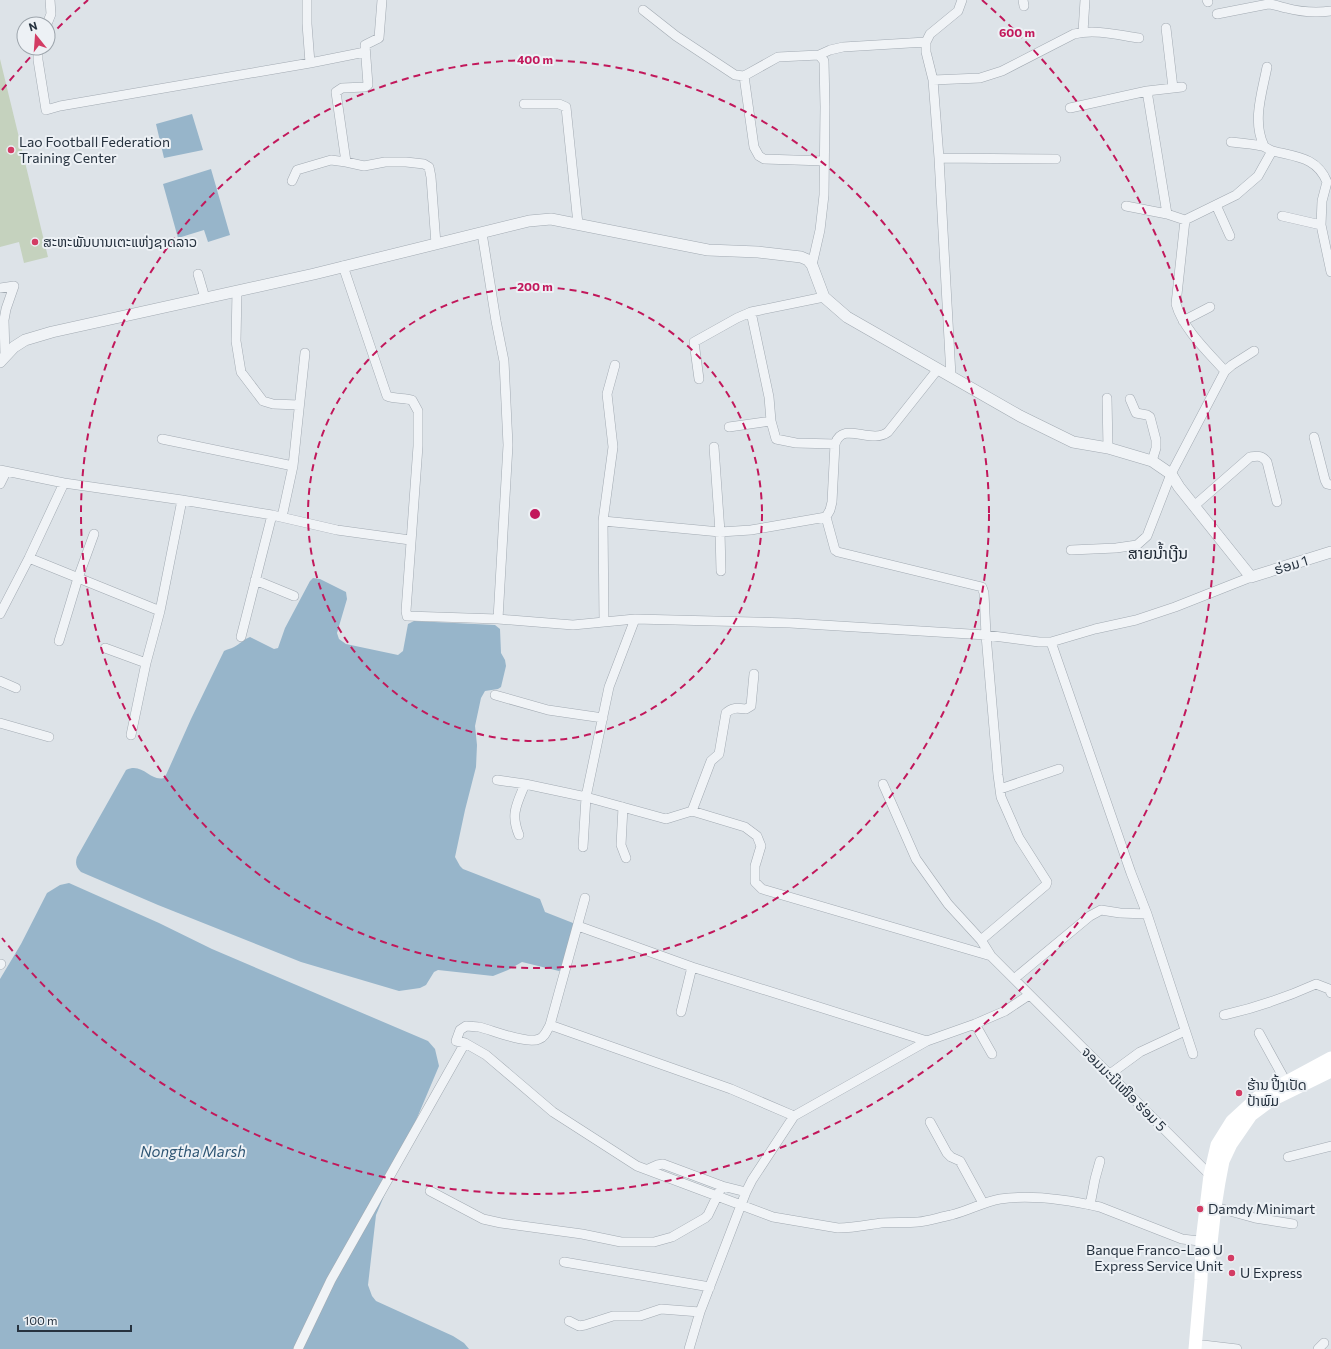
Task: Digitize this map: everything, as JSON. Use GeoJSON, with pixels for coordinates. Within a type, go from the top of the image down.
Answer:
{"type":"FeatureCollection","features":[{"type":"Feature","properties":{"kind":"main road"},"geometry":{"type":"LineString","coordinates":[[1200,1348],[1207,1280],[1207,1242],[1217,1145],[1232,1121],[1257,1098],[1331,1058]]}},
{"type":"Feature","properties":{"kind":"main road"},"geometry":{"type":"LineString","coordinates":[[1207,1242],[1215,1207],[1214,1178],[1231,1144],[1251,1115],[1270,1101],[1331,1071]]}},
{"type":"Feature","properties":{"kind":"street"},"geometry":{"type":"LineString","coordinates":[[50,0],[50,16]]}},
{"type":"Feature","properties":{"kind":"street"},"geometry":{"type":"LineString","coordinates":[[307,0],[310,63]]}},
{"type":"Feature","properties":{"kind":"street"},"geometry":{"type":"LineString","coordinates":[[346,162],[336,92],[342,88],[365,87],[368,85],[365,45],[379,38],[382,0]]}},
{"type":"Feature","properties":{"kind":"street"},"geometry":{"type":"LineString","coordinates":[[951,376],[939,158],[933,80],[926,52],[926,42],[930,34],[958,11],[962,0]]}},
{"type":"Feature","properties":{"kind":"street"},"geometry":{"type":"LineString","coordinates":[[1083,32],[1085,0]]}},
{"type":"Feature","properties":{"kind":"street"},"geometry":{"type":"LineString","coordinates":[[1217,14],[1268,4],[1276,4],[1286,8],[1304,11],[1331,11]]}},
{"type":"Feature","properties":{"kind":"street"},"geometry":{"type":"LineString","coordinates":[[643,10],[676,36],[736,75],[744,76],[778,57],[819,55],[830,50],[843,47],[926,42]]}},
{"type":"Feature","properties":{"kind":"street"},"geometry":{"type":"LineString","coordinates":[[1070,108],[1147,91],[1178,87],[1166,28]]}},
{"type":"Feature","properties":{"kind":"street"},"geometry":{"type":"LineString","coordinates":[[933,80],[980,78],[1002,71],[1074,34],[1083,32],[1092,31],[1139,38]]}},
{"type":"Feature","properties":{"kind":"street"},"geometry":{"type":"LineString","coordinates":[[38,56],[46,110],[365,52]]}},
{"type":"Feature","properties":{"kind":"street"},"geometry":{"type":"LineString","coordinates":[[812,265],[820,230],[824,195],[826,107],[824,61],[819,55]]}},
{"type":"Feature","properties":{"kind":"street"},"geometry":{"type":"LineString","coordinates":[[1126,206],[1167,214],[1185,220],[1236,195],[1254,180],[1258,176],[1268,149],[1259,130],[1258,114],[1267,67]]}},
{"type":"Feature","properties":{"kind":"street"},"geometry":{"type":"LineString","coordinates":[[744,76],[754,147],[759,156],[764,159],[824,161]]}},
{"type":"Feature","properties":{"kind":"street"},"geometry":{"type":"LineString","coordinates":[[1147,91],[1167,214]]}},
{"type":"Feature","properties":{"kind":"street"},"geometry":{"type":"LineString","coordinates":[[524,104],[559,104],[566,107],[578,224]]}},
{"type":"Feature","properties":{"kind":"street"},"geometry":{"type":"LineString","coordinates":[[1231,142],[1304,158],[1321,170],[1329,184],[1322,201],[1321,225],[1330,261],[1331,272]]}},
{"type":"Feature","properties":{"kind":"street"},"geometry":{"type":"LineString","coordinates":[[939,158],[1056,159]]}},
{"type":"Feature","properties":{"kind":"street"},"geometry":{"type":"LineString","coordinates":[[292,181],[297,170],[331,160],[364,166],[385,162],[424,164],[429,167],[431,177],[436,244]]}},
{"type":"Feature","properties":{"kind":"street"},"geometry":{"type":"LineString","coordinates":[[1216,205],[1230,236]]}},
{"type":"Feature","properties":{"kind":"street"},"geometry":{"type":"LineString","coordinates":[[1282,216],[1321,225]]}},
{"type":"Feature","properties":{"kind":"street"},"geometry":{"type":"LineString","coordinates":[[2,359],[14,347],[25,340],[52,332],[237,291],[342,266],[482,233],[551,219],[708,250],[794,255],[808,260],[812,265],[824,297],[829,303],[847,317],[1020,416],[1073,442],[1108,448],[1152,461],[1171,474],[1178,486],[1251,577],[1175,607],[1136,620],[1095,629],[1051,642],[1039,642],[986,635],[790,623],[635,619],[573,625],[406,615],[410,540],[418,446],[418,411],[412,400],[387,396],[342,266]]}},
{"type":"Feature","properties":{"kind":"street"},"geometry":{"type":"LineString","coordinates":[[1185,220],[1176,304],[1178,311],[1189,330],[1225,371]]}},
{"type":"Feature","properties":{"kind":"street"},"geometry":{"type":"LineString","coordinates":[[482,233],[504,361],[508,445],[498,620]]}},
{"type":"Feature","properties":{"kind":"street"},"geometry":{"type":"LineString","coordinates":[[198,274],[205,298]]}},
{"type":"Feature","properties":{"kind":"street"},"geometry":{"type":"LineString","coordinates":[[0,288],[14,286],[4,320],[2,359]]}},
{"type":"Feature","properties":{"kind":"street"},"geometry":{"type":"LineString","coordinates":[[237,291],[236,341],[241,372],[263,401],[273,404],[299,405]]}},
{"type":"Feature","properties":{"kind":"street"},"geometry":{"type":"LineString","coordinates":[[699,380],[694,342],[737,318],[751,312],[824,297]]}},
{"type":"Feature","properties":{"kind":"street"},"geometry":{"type":"LineString","coordinates":[[1183,321],[1210,307]]}},
{"type":"Feature","properties":{"kind":"street"},"geometry":{"type":"LineString","coordinates":[[751,312],[769,397],[770,421],[776,439],[796,443],[835,444]]}},
{"type":"Feature","properties":{"kind":"street"},"geometry":{"type":"LineString","coordinates":[[1071,550],[1116,548],[1137,545],[1147,536],[1171,474],[1225,371],[1254,351]]}},
{"type":"Feature","properties":{"kind":"street"},"geometry":{"type":"LineString","coordinates":[[282,517],[293,466],[305,353]]}},
{"type":"Feature","properties":{"kind":"street"},"geometry":{"type":"LineString","coordinates":[[604,622],[603,521],[613,447],[607,394],[615,365]]}},
{"type":"Feature","properties":{"kind":"street"},"geometry":{"type":"LineString","coordinates":[[938,369],[888,432],[883,436],[877,437],[849,433],[842,434],[837,438],[835,444],[832,502],[826,517],[835,550],[838,552],[982,587],[984,593],[986,635],[1001,798],[1020,838],[1047,882],[981,940]]}},
{"type":"Feature","properties":{"kind":"street"},"geometry":{"type":"LineString","coordinates":[[1107,398],[1108,448]]}},
{"type":"Feature","properties":{"kind":"street"},"geometry":{"type":"LineString","coordinates":[[1130,399],[1136,413],[1150,417],[1156,440],[1156,448],[1152,461]]}},
{"type":"Feature","properties":{"kind":"street"},"geometry":{"type":"LineString","coordinates":[[729,427],[770,421]]}},
{"type":"Feature","properties":{"kind":"street"},"geometry":{"type":"LineString","coordinates":[[1314,437],[1324,480],[1327,484],[1331,485]]}},
{"type":"Feature","properties":{"kind":"street"},"geometry":{"type":"LineString","coordinates":[[162,439],[293,466]]}},
{"type":"Feature","properties":{"kind":"street"},"geometry":{"type":"LineString","coordinates":[[714,447],[721,571]]}},
{"type":"Feature","properties":{"kind":"street"},"geometry":{"type":"LineString","coordinates":[[1194,506],[1250,457],[1258,456],[1264,458],[1267,462],[1277,502]]}},
{"type":"Feature","properties":{"kind":"street"},"geometry":{"type":"LineString","coordinates":[[0,484],[3,471],[64,483],[272,515],[337,530],[410,540]]}},
{"type":"Feature","properties":{"kind":"street"},"geometry":{"type":"LineString","coordinates":[[0,614],[29,558],[64,483]]}},
{"type":"Feature","properties":{"kind":"street"},"geometry":{"type":"LineString","coordinates":[[131,736],[146,663],[160,611],[182,500]]}},
{"type":"Feature","properties":{"kind":"street"},"geometry":{"type":"LineString","coordinates":[[241,637],[272,515]]}},
{"type":"Feature","properties":{"kind":"street"},"geometry":{"type":"LineString","coordinates":[[603,521],[720,532],[757,530],[826,517]]}},
{"type":"Feature","properties":{"kind":"street"},"geometry":{"type":"LineString","coordinates":[[60,641],[78,578],[94,534]]}},
{"type":"Feature","properties":{"kind":"street","name":"ຮ່ອມ 1"},"geometry":{"type":"LineString","coordinates":[[1251,577],[1331,552]]}},
{"type":"Feature","properties":{"kind":"street"},"geometry":{"type":"LineString","coordinates":[[29,558],[160,611]]}},
{"type":"Feature","properties":{"kind":"street"},"geometry":{"type":"LineString","coordinates":[[255,580],[294,596]]}},
{"type":"Feature","properties":{"kind":"street"},"geometry":{"type":"LineString","coordinates":[[583,848],[586,797],[609,687],[635,619]]}},
{"type":"Feature","properties":{"kind":"street"},"geometry":{"type":"LineString","coordinates":[[1051,642],[1131,873],[1147,914],[1193,1054]]}},
{"type":"Feature","properties":{"kind":"street"},"geometry":{"type":"LineString","coordinates":[[105,648],[146,663]]}},
{"type":"Feature","properties":{"kind":"street"},"geometry":{"type":"LineString","coordinates":[[692,811],[711,761],[718,754],[726,713],[735,708],[746,709],[752,706],[754,674]]}},
{"type":"Feature","properties":{"kind":"street"},"geometry":{"type":"LineString","coordinates":[[0,681],[16,688]]}},
{"type":"Feature","properties":{"kind":"street"},"geometry":{"type":"LineString","coordinates":[[495,695],[548,710],[603,718]]}},
{"type":"Feature","properties":{"kind":"street"},"geometry":{"type":"LineString","coordinates":[[0,723],[49,737]]}},
{"type":"Feature","properties":{"kind":"street"},"geometry":{"type":"LineString","coordinates":[[1000,789],[1059,769]]}},
{"type":"Feature","properties":{"kind":"street"},"geometry":{"type":"LineString","coordinates":[[497,780],[525,784],[586,797],[666,818],[692,811],[745,827],[757,836],[761,846],[755,866],[755,882],[762,889],[991,956]]}},
{"type":"Feature","properties":{"kind":"street"},"geometry":{"type":"LineString","coordinates":[[519,835],[514,817],[515,809],[525,784]]}},
{"type":"Feature","properties":{"kind":"street","name":"ຈອມມະນີເໜືອ ຮ່ອມ 5"},"geometry":{"type":"LineString","coordinates":[[883,784],[916,860],[948,904],[981,940],[991,956],[1214,1178]]}},
{"type":"Feature","properties":{"kind":"street"},"geometry":{"type":"LineString","coordinates":[[623,807],[621,845],[626,858]]}},
{"type":"Feature","properties":{"kind":"street"},"geometry":{"type":"LineString","coordinates":[[585,898],[550,1025],[544,1035],[540,1039],[534,1041],[520,1039],[478,1027],[466,1026],[460,1030],[456,1041],[465,1043],[486,1055],[554,1112],[637,1166],[773,1217],[844,1228],[882,1223],[918,1222],[953,1214],[983,1203],[1001,1199],[1022,1198],[1061,1200],[1100,1207],[1182,1239],[1207,1242]]}},
{"type":"Feature","properties":{"kind":"street"},"geometry":{"type":"LineString","coordinates":[[1014,979],[1090,916],[1101,910],[1120,913],[1147,914]]}},
{"type":"Feature","properties":{"kind":"street"},"geometry":{"type":"LineString","coordinates":[[578,926],[692,967],[927,1041]]}},
{"type":"Feature","properties":{"kind":"street"},"geometry":{"type":"LineString","coordinates":[[681,1012],[692,967]]}},
{"type":"Feature","properties":{"kind":"street"},"geometry":{"type":"LineString","coordinates":[[1224,1016],[1272,1001],[1316,984],[1329,989],[1331,993]]}},
{"type":"Feature","properties":{"kind":"street"},"geometry":{"type":"LineString","coordinates":[[689,1349],[700,1312],[746,1192],[752,1180],[794,1116],[927,1041],[975,1024],[1005,1011],[1029,995]]}},
{"type":"Feature","properties":{"kind":"street"},"geometry":{"type":"LineString","coordinates":[[975,1024],[992,1054]]}},
{"type":"Feature","properties":{"kind":"street"},"geometry":{"type":"LineString","coordinates":[[550,1025],[731,1089],[794,1116]]}},
{"type":"Feature","properties":{"kind":"street"},"geometry":{"type":"LineString","coordinates":[[1110,1074],[1140,1052],[1185,1030]]}},
{"type":"Feature","properties":{"kind":"street"},"geometry":{"type":"LineString","coordinates":[[1259,1033],[1286,1082]]}},
{"type":"Feature","properties":{"kind":"street"},"geometry":{"type":"LineString","coordinates":[[298,1349],[331,1280],[465,1043]]}},
{"type":"Feature","properties":{"kind":"street"},"geometry":{"type":"LineString","coordinates":[[930,1122],[947,1153],[951,1157],[960,1161],[983,1203]]}},
{"type":"Feature","properties":{"kind":"street"},"geometry":{"type":"LineString","coordinates":[[1288,1157],[1331,1146]]}},
{"type":"Feature","properties":{"kind":"street"},"geometry":{"type":"LineString","coordinates":[[1090,1205],[1100,1161]]}},
{"type":"Feature","properties":{"kind":"street"},"geometry":{"type":"LineString","coordinates":[[648,1169],[656,1165],[663,1164],[722,1186],[746,1192]]}},
{"type":"Feature","properties":{"kind":"street"},"geometry":{"type":"LineString","coordinates":[[430,1191],[483,1219],[501,1223],[582,1234],[621,1242],[642,1243],[654,1242],[672,1237],[705,1218],[718,1197],[722,1186]]}},
{"type":"Feature","properties":{"kind":"street"},"geometry":{"type":"LineString","coordinates":[[1215,1207],[1255,1218],[1293,1224]]}},
{"type":"Feature","properties":{"kind":"street"},"geometry":{"type":"LineString","coordinates":[[564,1262],[710,1287]]}},
{"type":"Feature","properties":{"kind":"street"},"geometry":{"type":"LineString","coordinates":[[569,1321],[579,1326],[613,1316],[640,1316],[661,1309],[700,1312]]}},
{"type":"Feature","properties":{"kind":"street"},"geometry":{"type":"LineString","coordinates":[[1200,1348],[1237,1349]]}},
{"type":"Feature","properties":{"kind":"green space","name":"Lao Football Federation Training Center"},"geometry":{"type":"Polygon","coordinates":[[[0,59],[48,257],[24,263],[19,242],[0,247],[0,59]]]}},
{"type":"Feature","properties":{"kind":"water"},"geometry":{"type":"Polygon","coordinates":[[[192,114],[203,150],[164,158],[156,124],[192,114]]]}},
{"type":"Feature","properties":{"kind":"water"},"geometry":{"type":"Polygon","coordinates":[[[211,169],[230,235],[208,242],[204,230],[178,238],[163,184],[211,169]]]}},
{"type":"Feature","properties":{"kind":"water"},"geometry":{"type":"Polygon","coordinates":[[[313,578],[320,579],[346,592],[347,599],[337,633],[339,639],[346,644],[398,655],[403,651],[408,624],[414,621],[495,625],[500,629],[501,653],[505,660],[506,666],[501,687],[498,689],[485,691],[481,698],[475,726],[477,745],[476,767],[455,857],[463,869],[540,899],[545,912],[573,923],[574,927],[561,970],[559,971],[522,962],[493,976],[438,970],[434,972],[426,985],[420,988],[399,991],[301,962],[158,905],[81,872],[76,865],[77,857],[126,770],[137,768],[155,777],[164,778],[224,651],[234,647],[250,637],[274,649],[278,648],[285,628],[313,578]]]}},
{"type":"Feature","properties":{"kind":"water","name":"Nongtha Marsh"},"geometry":{"type":"Polygon","coordinates":[[[69,883],[159,923],[212,949],[428,1041],[435,1049],[439,1066],[376,1215],[368,1285],[372,1296],[376,1301],[453,1336],[464,1343],[469,1349],[0,1349],[0,979],[21,944],[47,893],[60,885],[69,883]]]}},
{"type":"Feature","properties":{"kind":"place","name":"Lao Football Federation Training Center"},"geometry":{"type":"Point","coordinates":[11,150]}},
{"type":"Feature","properties":{"kind":"place","name":"ສະຫະພັນບານເຕະແຫ່ງຊາດລາວ"},"geometry":{"type":"Point","coordinates":[35,242]}},
{"type":"Feature","properties":{"kind":"place","name":"ຮ້ານ ປີ້ງເປັດ ປ້າພົມ"},"geometry":{"type":"Point","coordinates":[1239,1093]}},
{"type":"Feature","properties":{"kind":"place","name":"Damdy Minimart"},"geometry":{"type":"Point","coordinates":[1200,1209]}},
{"type":"Feature","properties":{"kind":"place","name":"Banque Franco-Lao U Express Service Unit"},"geometry":{"type":"Point","coordinates":[1231,1258]}},
{"type":"Feature","properties":{"kind":"place","name":"U Express"},"geometry":{"type":"Point","coordinates":[1232,1273]}},
{"type":"Feature","properties":{"kind":"district","name":"ສາຍນ້ຳເງີນ"},"geometry":{"type":"Point","coordinates":[1158,553]}}]}
